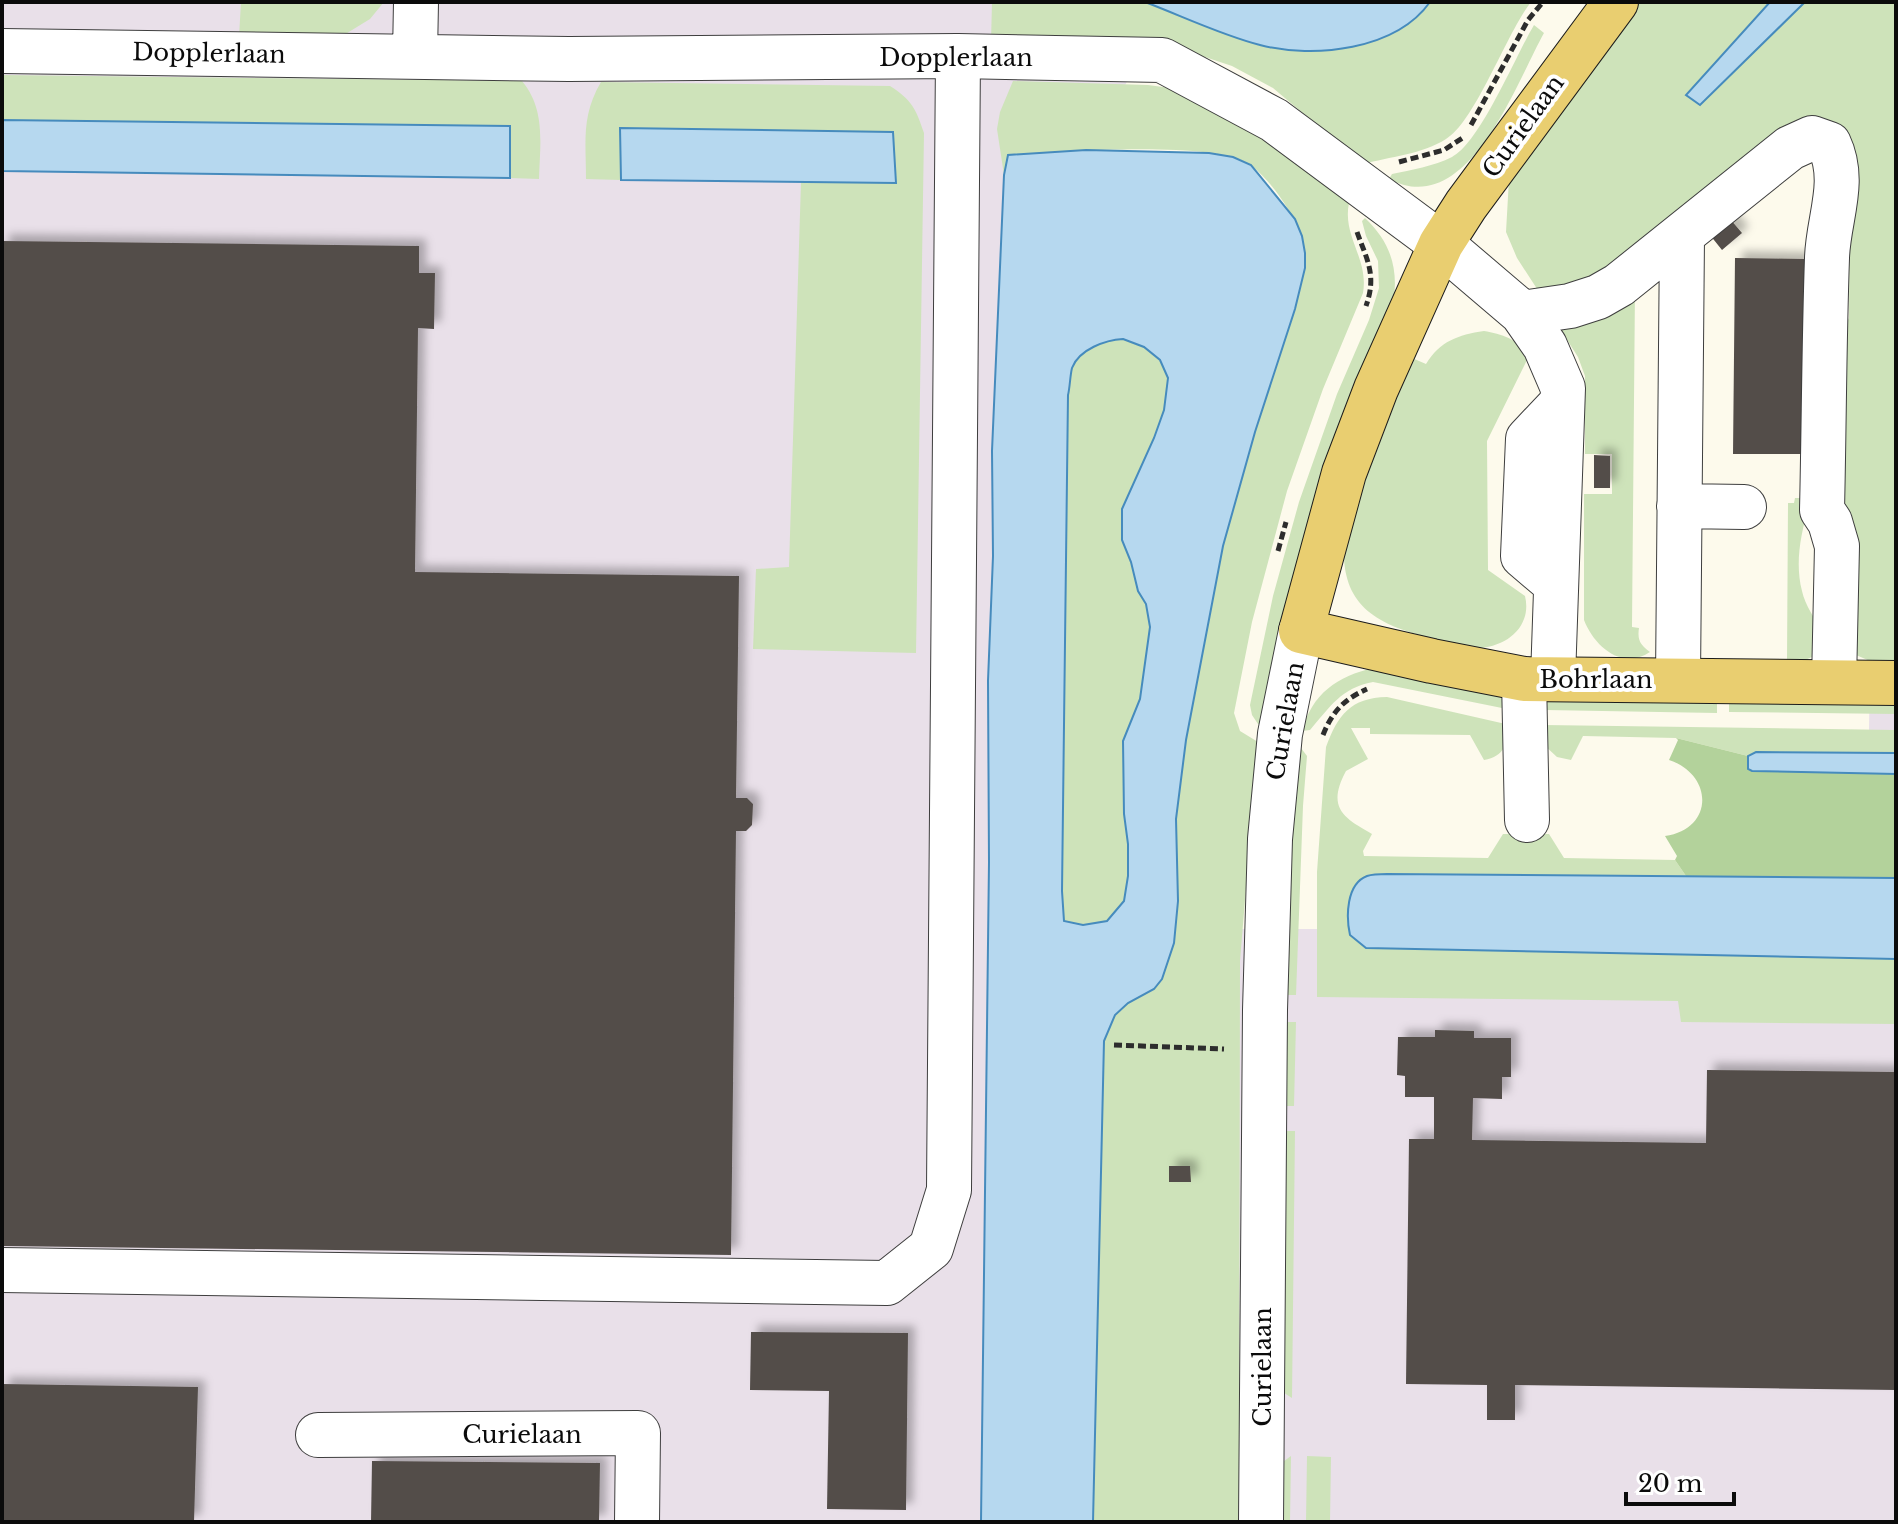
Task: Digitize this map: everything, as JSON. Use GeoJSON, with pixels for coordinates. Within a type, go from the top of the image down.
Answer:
{"type":"FeatureCollection","features":[{"type":"Feature","properties":{"kind":"main road","name":"Curielaan"},"geometry":{"type":"LineString","coordinates":[[1301,631],[1344,473],[1376,389],[1441,244],[1466,205],[1616,2]]}},
{"type":"Feature","properties":{"kind":"main road","name":"Bohrlaan"},"geometry":{"type":"LineString","coordinates":[[1301,631],[1486,673],[1539,678],[1896,683]]}},
{"type":"Feature","properties":{"kind":"street"},"geometry":{"type":"LineString","coordinates":[[415,55],[416,2]]}},
{"type":"Feature","properties":{"kind":"street","name":"Dopplerlaan"},"geometry":{"type":"LineString","coordinates":[[2,51],[569,59],[958,56],[1162,60],[1274,120],[1441,244],[1522,313],[1545,346],[1563,388],[1562,403],[1528,439],[1523,556],[1556,584],[1539,678]]}},
{"type":"Feature","properties":{"kind":"street"},"geometry":{"type":"LineString","coordinates":[[2,1270],[887,1283],[931,1248],[949,1190],[958,56]]}},
{"type":"Feature","properties":{"kind":"street"},"geometry":{"type":"LineString","coordinates":[[1522,313],[1570,306],[1598,297],[1645,267],[1790,148],[1812,138],[1829,144],[1836,160],[1836,203],[1827,253],[1822,510],[1830,522],[1837,546],[1834,682]]}},
{"type":"Feature","properties":{"kind":"street"},"geometry":{"type":"LineString","coordinates":[[1678,679],[1682,237]]}},
{"type":"Feature","properties":{"kind":"street"},"geometry":{"type":"LineString","coordinates":[[1679,506],[1744,507]]}},
{"type":"Feature","properties":{"kind":"street","name":"Curielaan"},"geometry":{"type":"LineString","coordinates":[[1261,1522],[1265,1024],[1270,839],[1280,734],[1301,631]]}},
{"type":"Feature","properties":{"kind":"street"},"geometry":{"type":"LineString","coordinates":[[1527,820],[1539,678]]}},
{"type":"Feature","properties":{"kind":"street","name":"Curielaan"},"geometry":{"type":"LineString","coordinates":[[318,1435],[638,1433],[637,1522]]}},
{"type":"Feature","properties":{"kind":"path"},"geometry":{"type":"LineString","coordinates":[[1321,741],[1330,718],[1343,702],[1371,688],[1379,688]]}},
{"type":"Feature","properties":{"kind":"path"},"geometry":{"type":"LineString","coordinates":[[1114,1045],[1227,1049]]}},
{"type":"Feature","properties":{"kind":"shaded area"},"geometry":{"type":"Polygon","coordinates":[[[2,2],[1164,2],[1048,251],[1025,929],[1866,929],[1880,2],[1896,2],[1896,1522],[2,1522],[2,2]]]}},
{"type":"Feature","properties":{"kind":"green space"},"geometry":{"type":"Polygon","coordinates":[[[241,2],[384,2],[370,19],[339,38],[239,37],[241,2]]]}},
{"type":"Feature","properties":{"kind":"green space"},"geometry":{"type":"Polygon","coordinates":[[[992,2],[1145,2],[1261,46],[1426,8],[1430,2],[1531,2],[1479,97],[1457,130],[1427,148],[1363,164],[1273,88],[1232,66],[1193,53],[991,42],[992,2]]]}},
{"type":"Feature","properties":{"kind":"green space"},"geometry":{"type":"Polygon","coordinates":[[[1639,2],[1770,2],[1687,95],[1700,105],[1805,2],[1896,2],[1896,661],[1870,661],[1856,655],[1833,506],[1834,349],[1849,318],[1850,159],[1840,134],[1619,273],[1541,295],[1517,258],[1506,232],[1509,179],[1639,2]]]}},
{"type":"Feature","properties":{"kind":"green space"},"geometry":{"type":"Polygon","coordinates":[[[1534,25],[1544,33],[1503,112],[1486,140],[1465,164],[1443,181],[1417,187],[1389,179],[1392,174],[1445,160],[1463,149],[1486,117],[1534,25]]]}},
{"type":"Feature","properties":{"kind":"green space"},"geometry":{"type":"Polygon","coordinates":[[[2,75],[522,81],[530,92],[538,116],[539,179],[510,178],[510,126],[2,120],[2,75]]]}},
{"type":"Feature","properties":{"kind":"green space"},"geometry":{"type":"Polygon","coordinates":[[[1013,81],[1148,85],[1178,89],[1207,100],[1328,183],[1349,203],[1349,226],[1364,281],[1363,293],[1323,389],[1287,491],[1252,622],[1234,713],[1240,731],[1258,742],[1240,961],[1239,1522],[1093,1522],[1104,1041],[1115,1015],[1128,1003],[1154,989],[1162,979],[1174,943],[1178,901],[1176,820],[1186,740],[1223,546],[1255,432],[1302,236],[1274,189],[1252,166],[1207,152],[1135,149],[1008,155],[1004,175],[997,129],[1000,112],[1013,81]]]}},
{"type":"Feature","properties":{"kind":"green space"},"geometry":{"type":"Polygon","coordinates":[[[601,82],[890,86],[916,111],[924,133],[916,653],[753,649],[756,569],[789,567],[801,182],[896,183],[620,128],[621,180],[586,179],[587,118],[601,82]]]}},
{"type":"Feature","properties":{"kind":"green space"},"geometry":{"type":"Polygon","coordinates":[[[1365,218],[1390,254],[1395,275],[1394,298],[1263,724],[1258,724],[1250,705],[1273,596],[1299,502],[1379,288],[1378,261],[1366,236],[1362,221],[1365,218]]]}},
{"type":"Feature","properties":{"kind":"green space"},"geometry":{"type":"Polygon","coordinates":[[[1635,288],[1632,627],[1639,628],[1640,642],[1650,652],[1629,659],[1602,647],[1584,620],[1584,494],[1612,494],[1612,454],[1585,454],[1585,376],[1578,357],[1555,321],[1635,288]]]}},
{"type":"Feature","properties":{"kind":"green space"},"geometry":{"type":"Polygon","coordinates":[[[1484,331],[1516,343],[1527,360],[1487,441],[1488,570],[1525,596],[1526,606],[1525,616],[1516,632],[1500,643],[1480,648],[1411,632],[1376,617],[1353,593],[1344,557],[1345,534],[1412,358],[1426,364],[1450,340],[1484,331]]]}},
{"type":"Feature","properties":{"kind":"green space"},"geometry":{"type":"Polygon","coordinates":[[[1123,339],[1144,347],[1160,361],[1168,378],[1164,410],[1122,509],[1122,540],[1138,591],[1146,604],[1150,627],[1140,699],[1123,741],[1128,876],[1124,901],[1107,921],[1083,926],[1064,922],[1062,891],[1068,395],[1071,371],[1078,358],[1096,346],[1123,339]]]}},
{"type":"Feature","properties":{"kind":"green space"},"geometry":{"type":"Polygon","coordinates":[[[1795,498],[1812,498],[1802,532],[1799,568],[1803,596],[1822,631],[1817,655],[1805,660],[1787,660],[1788,503],[1794,503],[1795,498]]]}},
{"type":"Feature","properties":{"kind":"green space"},"geometry":{"type":"Polygon","coordinates":[[[1374,668],[1506,695],[1509,707],[1373,682],[1344,694],[1310,730],[1302,731],[1312,707],[1328,689],[1349,676],[1374,668]]]}},
{"type":"Feature","properties":{"kind":"green space"},"geometry":{"type":"Polygon","coordinates":[[[1387,697],[1510,725],[1504,748],[1496,756],[1484,760],[1470,735],[1370,734],[1370,728],[1351,728],[1368,759],[1346,771],[1340,784],[1338,803],[1346,817],[1372,834],[1363,851],[1364,856],[1488,858],[1503,834],[1549,834],[1564,858],[1675,860],[1686,876],[1387,874],[1366,948],[1896,959],[1896,1024],[1681,1022],[1678,1001],[1317,997],[1317,872],[1326,747],[1335,726],[1347,710],[1364,701],[1387,697]]]}},
{"type":"Feature","properties":{"kind":"green space"},"geometry":{"type":"Polygon","coordinates":[[[1717,698],[1717,713],[1545,710],[1540,699],[1717,698]]]}},
{"type":"Feature","properties":{"kind":"green space"},"geometry":{"type":"Polygon","coordinates":[[[1729,698],[1896,700],[1896,714],[1729,712],[1729,698]]]}},
{"type":"Feature","properties":{"kind":"green space"},"geometry":{"type":"Polygon","coordinates":[[[1544,725],[1896,730],[1896,753],[1756,752],[1748,756],[1676,738],[1583,736],[1571,760],[1557,757],[1543,744],[1544,725]]]}},
{"type":"Feature","properties":{"kind":"green space"},"geometry":{"type":"Polygon","coordinates":[[[1676,738],[1748,756],[1752,771],[1896,774],[1896,878],[1686,876],[1665,836],[1693,823],[1700,813],[1702,801],[1694,777],[1684,767],[1669,760],[1678,740],[1676,738]]]}},
{"type":"Feature","properties":{"kind":"green space"},"geometry":{"type":"Polygon","coordinates":[[[1301,748],[1307,756],[1296,995],[1286,995],[1290,807],[1301,748]]]}},
{"type":"Feature","properties":{"kind":"green space"},"geometry":{"type":"Polygon","coordinates":[[[1285,1022],[1296,1022],[1294,1106],[1284,1106],[1285,1022]]]}},
{"type":"Feature","properties":{"kind":"green space"},"geometry":{"type":"Polygon","coordinates":[[[1284,1131],[1295,1131],[1292,1398],[1281,1391],[1284,1131]]]}},
{"type":"Feature","properties":{"kind":"green space"},"geometry":{"type":"Polygon","coordinates":[[[1291,1456],[1290,1522],[1279,1522],[1280,1464],[1291,1456]]]}},
{"type":"Feature","properties":{"kind":"green space"},"geometry":{"type":"Polygon","coordinates":[[[1307,1456],[1331,1457],[1330,1522],[1306,1522],[1307,1456]]]}},
{"type":"Feature","properties":{"kind":"water"},"geometry":{"type":"Polygon","coordinates":[[[1145,2],[1430,2],[1397,31],[1376,40],[1352,47],[1305,51],[1245,41],[1145,2]]]}},
{"type":"Feature","properties":{"kind":"water"},"geometry":{"type":"Polygon","coordinates":[[[1770,2],[1805,2],[1700,105],[1686,95],[1770,2]]]}},
{"type":"Feature","properties":{"kind":"water"},"geometry":{"type":"Polygon","coordinates":[[[2,120],[510,126],[510,178],[2,171],[2,120]]]}},
{"type":"Feature","properties":{"kind":"water"},"geometry":{"type":"Polygon","coordinates":[[[620,128],[893,132],[896,183],[621,180],[620,128]]]}},
{"type":"Feature","properties":{"kind":"water"},"geometry":{"type":"Polygon","coordinates":[[[1086,150],[1209,153],[1233,157],[1251,165],[1295,219],[1305,253],[1305,268],[1295,309],[1255,432],[1223,546],[1186,740],[1176,819],[1178,901],[1174,943],[1162,979],[1154,989],[1128,1003],[1115,1015],[1104,1041],[1093,1522],[981,1522],[992,451],[1004,175],[1008,155],[1086,150]],[[1123,339],[1109,341],[1087,351],[1072,368],[1068,395],[1062,891],[1064,921],[1083,925],[1107,921],[1124,901],[1128,876],[1123,741],[1140,699],[1150,627],[1146,604],[1138,591],[1122,540],[1122,509],[1164,410],[1168,378],[1160,360],[1144,347],[1123,339]]]}},
{"type":"Feature","properties":{"kind":"water"},"geometry":{"type":"Polygon","coordinates":[[[1756,752],[1896,753],[1896,774],[1752,771],[1748,769],[1748,756],[1756,752]]]}},
{"type":"Feature","properties":{"kind":"water"},"geometry":{"type":"Polygon","coordinates":[[[1374,874],[1896,878],[1896,959],[1366,948],[1350,935],[1348,919],[1349,902],[1355,886],[1360,880],[1374,874]]]}},
{"type":"Feature","properties":{"kind":"building"},"geometry":{"type":"Polygon","coordinates":[[[1730,219],[1742,233],[1722,250],[1710,235],[1730,219]]]}},
{"type":"Feature","properties":{"kind":"building"},"geometry":{"type":"Polygon","coordinates":[[[2,241],[419,246],[419,273],[435,273],[434,329],[418,328],[415,572],[739,576],[736,798],[747,798],[753,804],[752,825],[746,831],[736,831],[731,1255],[2,1246],[2,241]]]}},
{"type":"Feature","properties":{"kind":"building"},"geometry":{"type":"Polygon","coordinates":[[[1735,258],[1807,259],[1804,454],[1733,454],[1735,258]]]}},
{"type":"Feature","properties":{"kind":"building"},"geometry":{"type":"Polygon","coordinates":[[[1594,455],[1610,456],[1610,488],[1594,488],[1594,455]]]}},
{"type":"Feature","properties":{"kind":"building"},"geometry":{"type":"Polygon","coordinates":[[[1435,1030],[1474,1031],[1474,1038],[1511,1038],[1511,1077],[1502,1077],[1502,1099],[1473,1098],[1472,1140],[1706,1143],[1707,1070],[1896,1072],[1896,1390],[1515,1385],[1515,1420],[1487,1420],[1487,1385],[1406,1384],[1409,1139],[1434,1139],[1434,1097],[1405,1097],[1405,1076],[1397,1075],[1398,1037],[1435,1037],[1435,1030]]]}},
{"type":"Feature","properties":{"kind":"building"},"geometry":{"type":"Polygon","coordinates":[[[1169,1166],[1190,1166],[1191,1182],[1169,1182],[1169,1166]]]}},
{"type":"Feature","properties":{"kind":"building"},"geometry":{"type":"Polygon","coordinates":[[[751,1332],[908,1333],[906,1510],[827,1509],[829,1391],[750,1390],[751,1332]]]}},
{"type":"Feature","properties":{"kind":"building"},"geometry":{"type":"Polygon","coordinates":[[[2,1384],[198,1387],[194,1522],[2,1522],[2,1384]]]}},
{"type":"Feature","properties":{"kind":"building"},"geometry":{"type":"Polygon","coordinates":[[[372,1461],[600,1463],[599,1522],[371,1522],[372,1461]]]}}]}
